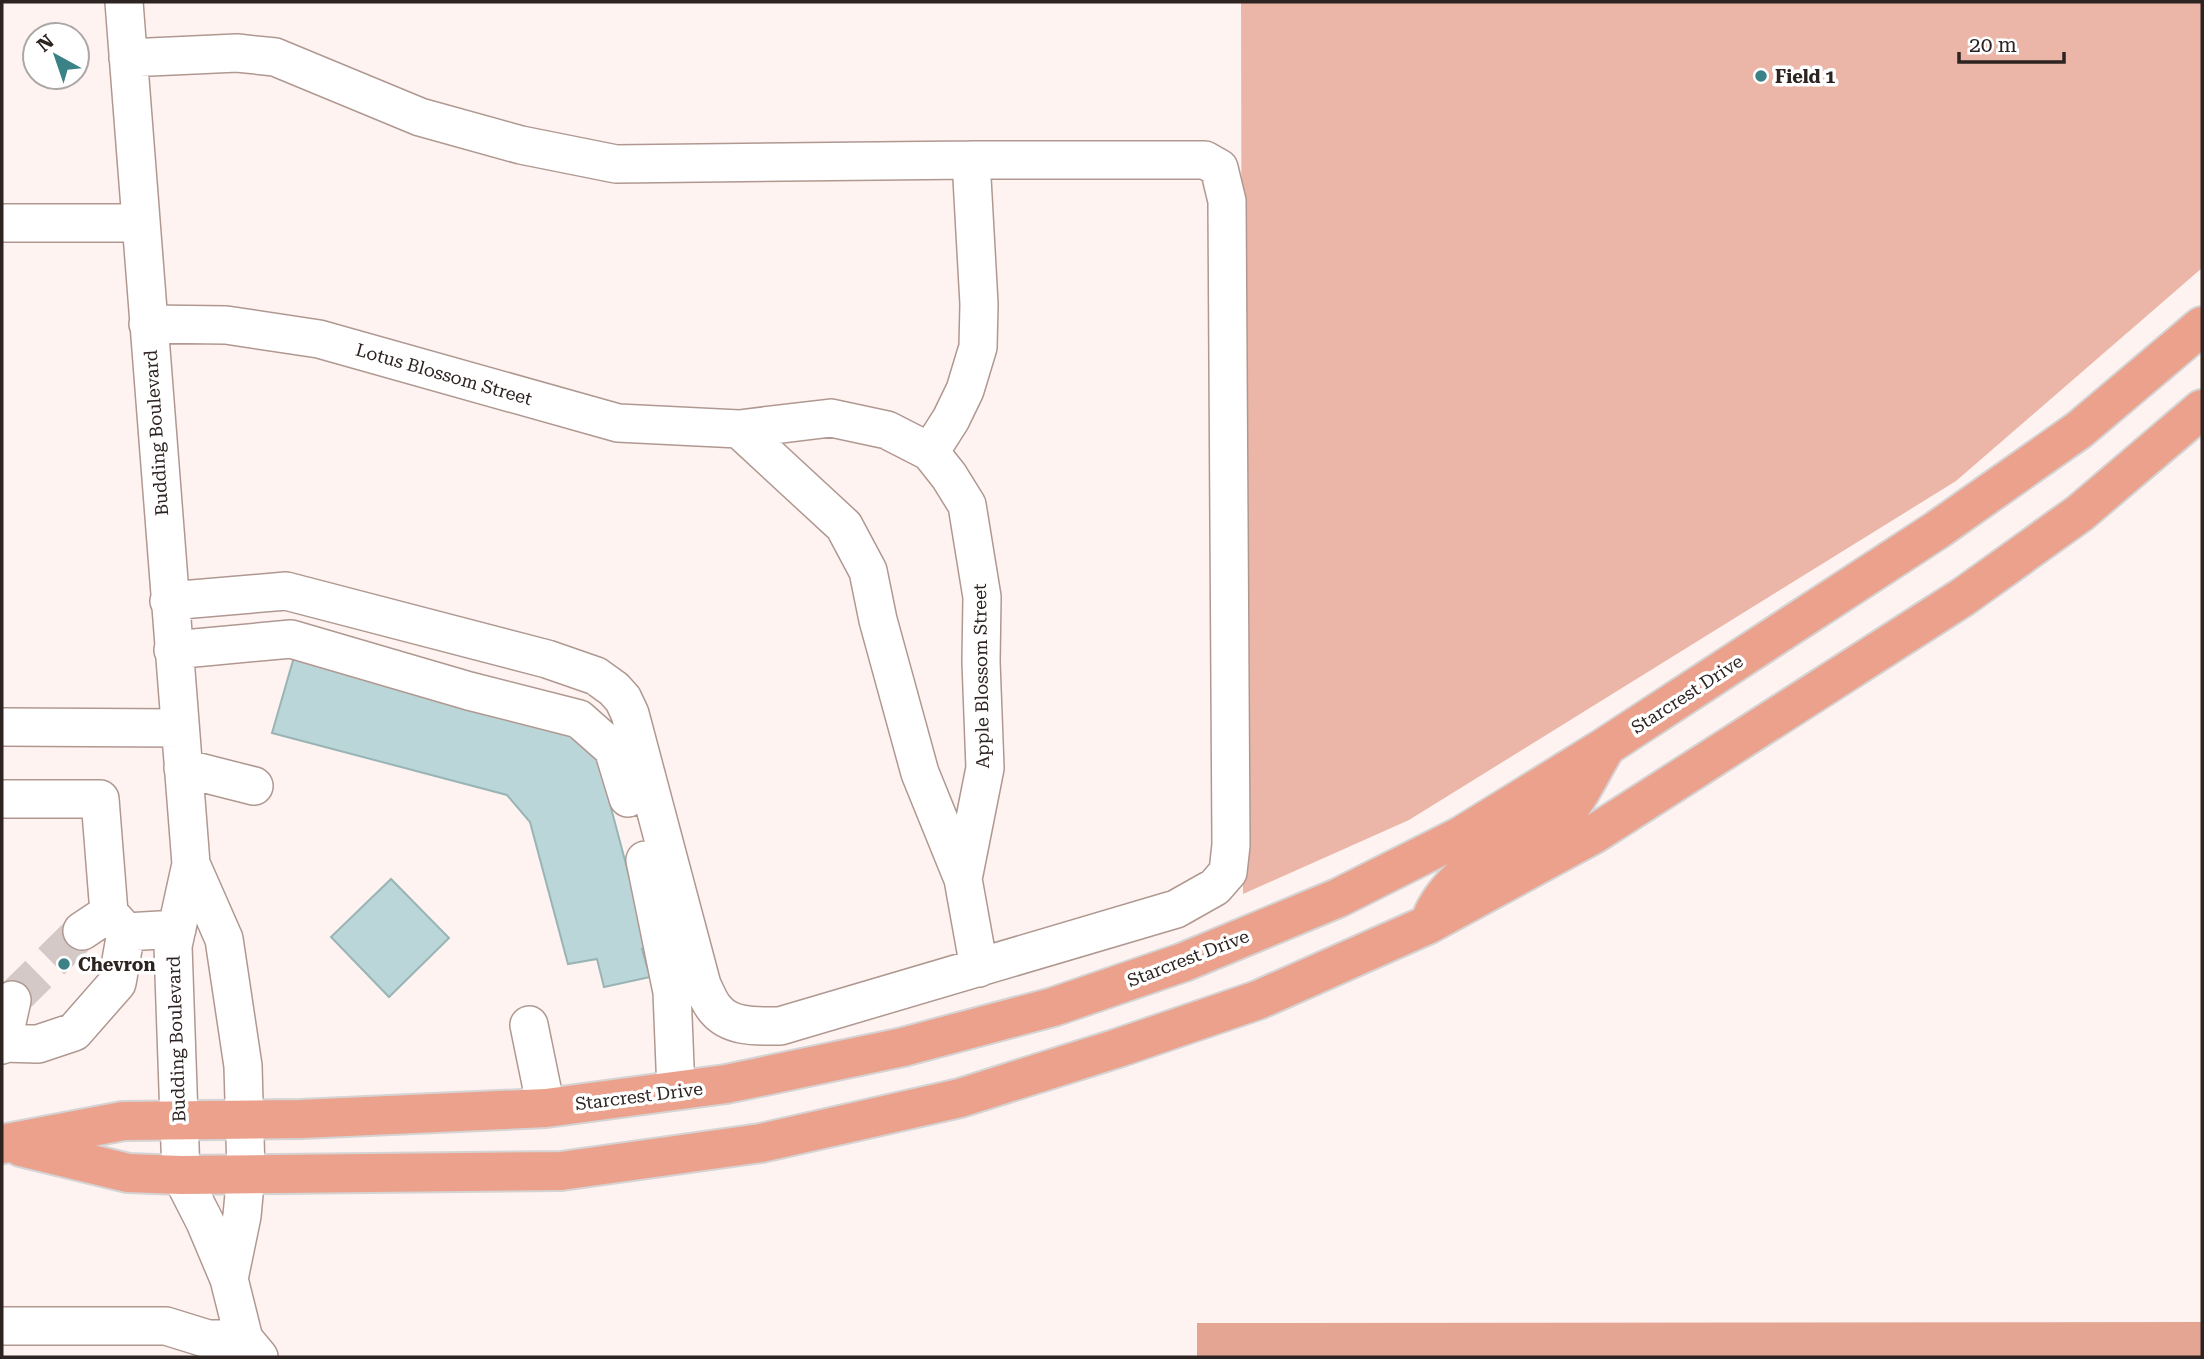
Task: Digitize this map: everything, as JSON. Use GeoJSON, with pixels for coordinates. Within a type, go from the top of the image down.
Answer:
{"type":"FeatureCollection","features":[{"type":"Feature","properties":{"kind":"main road","name":"Starcrest Drive"},"geometry":{"type":"LineString","coordinates":[[5,1144],[123,1121],[301,1119],[547,1108],[726,1084],[902,1048],[1053,1007],[1184,962],[1338,898],[1461,836],[1605,747],[1937,530],[2079,430],[2202,326]]}},
{"type":"Feature","properties":{"kind":"main road","name":"Starcrest Drive"},"geometry":{"type":"LineString","coordinates":[[5,1144],[128,1173],[181,1175],[561,1171],[761,1143],[960,1098],[1118,1048],[1258,1000],[1427,925],[1594,834],[1963,597],[2080,513],[2202,409]]}},
{"type":"Feature","properties":{"kind":"main road"},"geometry":{"type":"LineString","coordinates":[[1427,925],[1439,901],[1470,868],[1567,811],[1605,747]]}},
{"type":"Feature","properties":{"kind":"street","name":"Budding Boulevard"},"geometry":{"type":"LineString","coordinates":[[124,2],[191,864],[173,946],[181,1175]]}},
{"type":"Feature","properties":{"kind":"street"},"geometry":{"type":"LineString","coordinates":[[128,58],[237,53],[275,57],[420,117],[521,145],[616,164],[1205,160],[1219,169],[1227,201],[1231,845],[1228,872],[1215,887],[1176,909],[780,1026],[755,1027],[731,1022],[715,1010],[702,985],[630,714],[623,699],[614,689],[596,676],[547,659],[286,591],[169,601]]}},
{"type":"Feature","properties":{"kind":"street"},"geometry":{"type":"LineString","coordinates":[[930,452],[965,390],[978,347],[979,304],[971,160]]}},
{"type":"Feature","properties":{"kind":"street"},"geometry":{"type":"LineString","coordinates":[[2,223],[140,223]]}},
{"type":"Feature","properties":{"kind":"street","name":"Lotus Blossom Street"},"geometry":{"type":"LineString","coordinates":[[148,324],[226,325],[319,339],[618,423],[739,429],[831,418],[887,430],[930,452]]}},
{"type":"Feature","properties":{"kind":"street","name":"Apple Blossom Street"},"geometry":{"type":"LineString","coordinates":[[739,429],[844,526],[868,571],[878,620],[920,773],[963,879],[979,968]]}},
{"type":"Feature","properties":{"kind":"street","name":"Apple Blossom Street"},"geometry":{"type":"LineString","coordinates":[[930,452],[967,505],[982,597],[981,662],[985,768],[963,879]]}},
{"type":"Feature","properties":{"kind":"street"},"geometry":{"type":"LineString","coordinates":[[173,650],[291,639],[469,691],[579,719],[613,749],[642,843],[672,992],[676,1091]]}},
{"type":"Feature","properties":{"kind":"street"},"geometry":{"type":"LineString","coordinates":[[2,727],[180,728]]}},
{"type":"Feature","properties":{"kind":"street"},"geometry":{"type":"LineString","coordinates":[[183,768],[254,786]]}},
{"type":"Feature","properties":{"kind":"street"},"geometry":{"type":"LineString","coordinates":[[2,799],[100,799],[106,925],[117,983],[74,1032],[38,1044],[2,1044],[12,1000]]}},
{"type":"Feature","properties":{"kind":"street","name":"Budding Boulevard"},"geometry":{"type":"LineString","coordinates":[[191,864],[225,939],[243,1066],[246,1173],[242,1216],[229,1279]]}},
{"type":"Feature","properties":{"kind":"street"},"geometry":{"type":"LineString","coordinates":[[106,925],[177,929]]}},
{"type":"Feature","properties":{"kind":"street"},"geometry":{"type":"LineString","coordinates":[[528,1025],[547,1108]]}},
{"type":"Feature","properties":{"kind":"street"},"geometry":{"type":"LineString","coordinates":[[2,1326],[166,1326],[251,1348],[229,1279],[181,1175]]}},
{"type":"Feature","properties":{"kind":"shaded area"},"geometry":{"type":"Polygon","coordinates":[[[1241,2],[2202,2],[2202,268],[1956,481],[1409,820],[1243,894],[1241,2]]]}},
{"type":"Feature","properties":{"kind":"shaded area"},"geometry":{"type":"Polygon","coordinates":[[[2202,1322],[2202,1357],[1197,1357],[1197,1323],[2202,1322]]]}},
{"type":"Feature","properties":{"kind":"building"},"geometry":{"type":"Polygon","coordinates":[[[294,657],[574,733],[598,759],[648,947],[642,949],[650,977],[604,987],[597,959],[568,964],[530,822],[507,795],[272,733],[294,657]]]}},
{"type":"Feature","properties":{"kind":"building"},"geometry":{"type":"Polygon","coordinates":[[[391,879],[449,938],[389,997],[331,937],[391,879]]]}},
{"type":"Feature","properties":{"kind":"tunnel"},"geometry":{"type":"LineString","coordinates":[[12,1000],[82,931]]}},
{"type":"Feature","properties":{"kind":"place","name":"Field 1"},"geometry":{"type":"Point","coordinates":[1761,76]}},
{"type":"Feature","properties":{"kind":"place","name":"Chevron"},"geometry":{"type":"Point","coordinates":[64,964]}}]}
